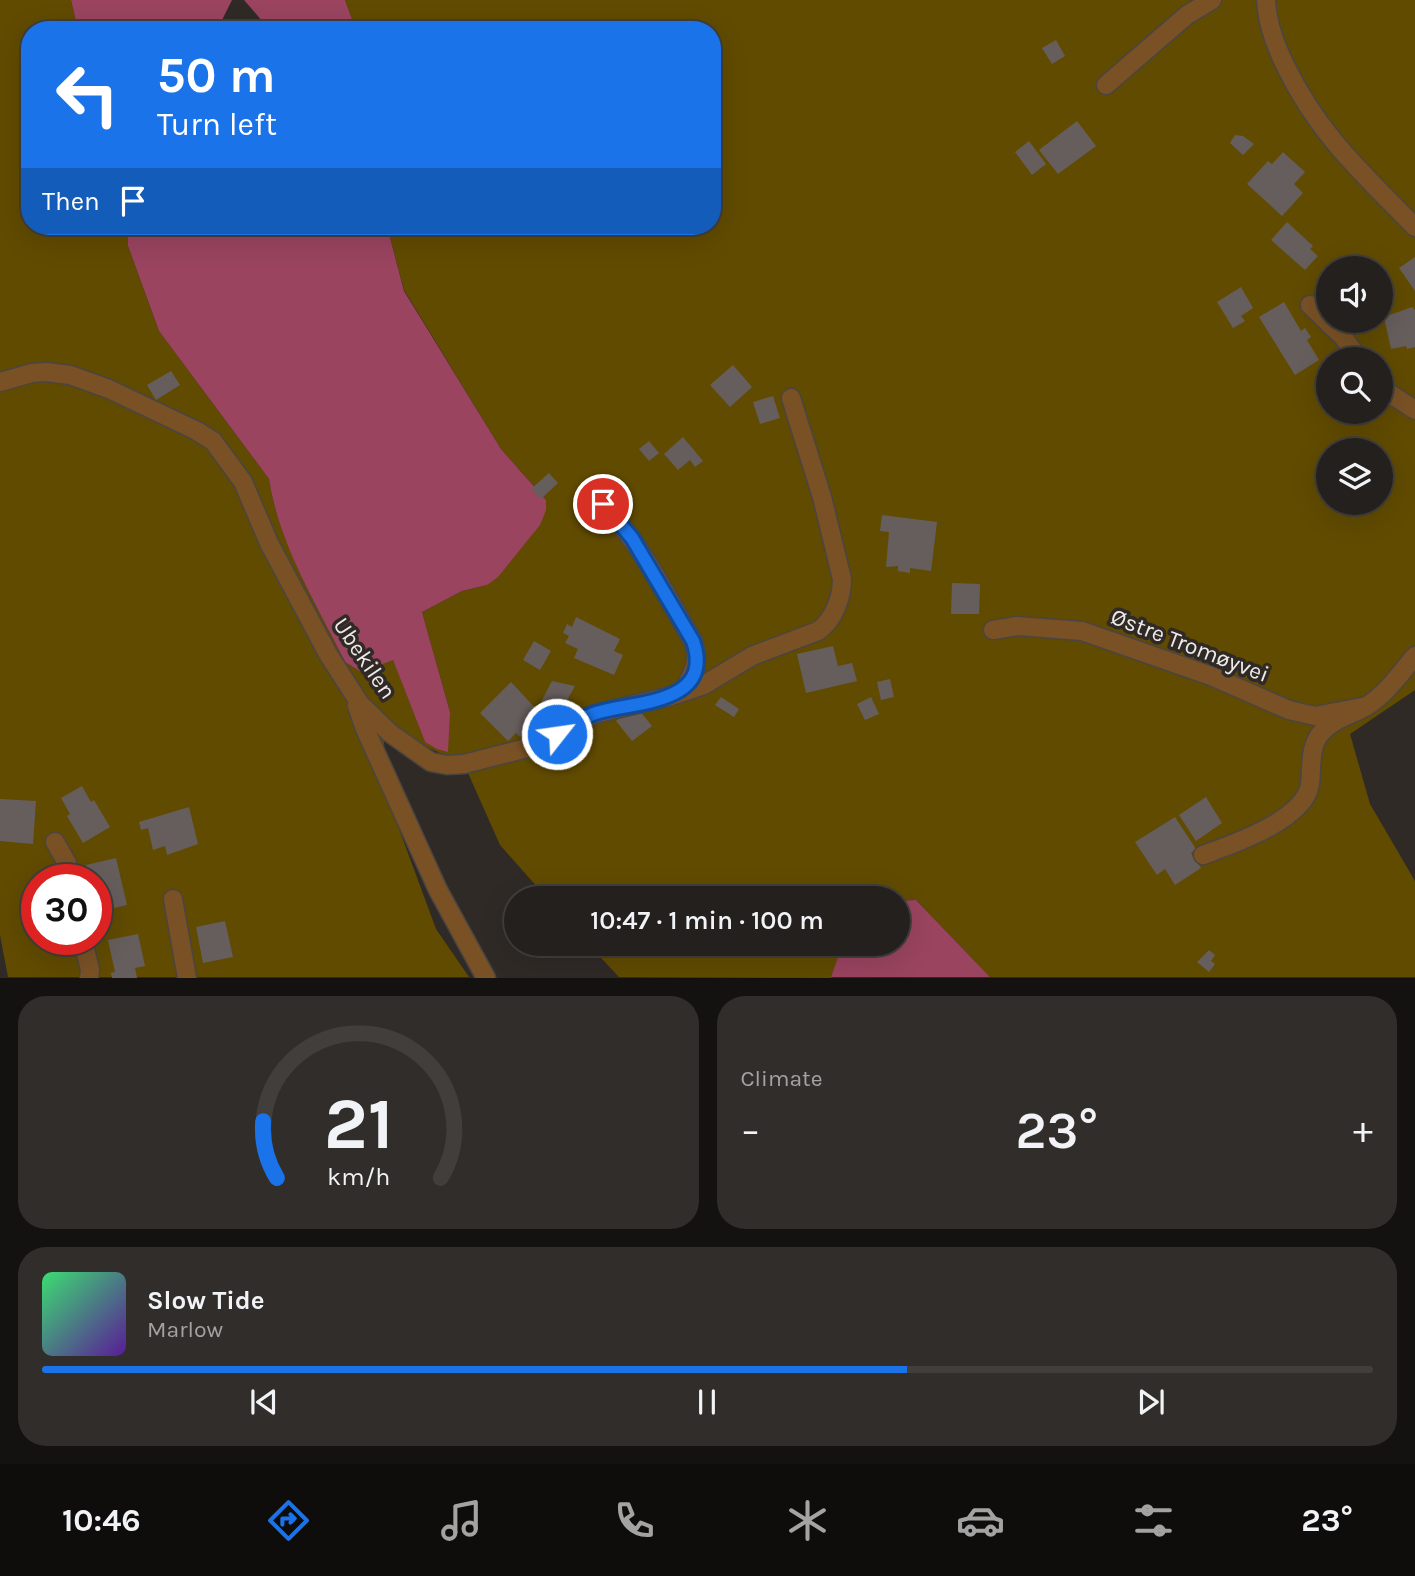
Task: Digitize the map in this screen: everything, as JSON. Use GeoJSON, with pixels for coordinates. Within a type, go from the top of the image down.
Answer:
{"type":"FeatureCollection","features":[{"type":"Feature","properties":{"kind":"street"},"geometry":{"type":"LineString","coordinates":[[1106,85],[1187,15],[1212,0]]}},
{"type":"Feature","properties":{"kind":"street"},"geometry":{"type":"LineString","coordinates":[[1266,0],[1280,55],[1300,96],[1327,136],[1415,227]]}},
{"type":"Feature","properties":{"kind":"street"},"geometry":{"type":"LineString","coordinates":[[1310,305],[1350,347]]}},
{"type":"Feature","properties":{"kind":"street","name":"Ubekilen"},"geometry":{"type":"LineString","coordinates":[[0,382],[32,373],[69,375],[109,389],[213,441],[243,482],[275,555],[328,654],[360,704],[390,733],[431,762],[447,765],[464,764],[538,745],[594,714],[671,696],[704,685],[751,656],[818,631],[827,625],[842,593],[842,579],[822,496],[791,398]]}},
{"type":"Feature","properties":{"kind":"street"},"geometry":{"type":"LineString","coordinates":[[1393,397],[1415,410]]}},
{"type":"Feature","properties":{"kind":"street"},"geometry":{"type":"LineString","coordinates":[[588,492],[603,504],[632,538],[693,641],[698,654],[697,665],[683,691]]}},
{"type":"Feature","properties":{"kind":"street","name":"Østre Tromøyvei"},"geometry":{"type":"LineString","coordinates":[[993,629],[1017,626],[1082,631],[1211,676],[1289,710],[1315,716],[1367,706]]}},
{"type":"Feature","properties":{"kind":"street"},"geometry":{"type":"LineString","coordinates":[[1203,855],[1238,842],[1296,810],[1310,787],[1313,749],[1320,734],[1329,725],[1367,706],[1391,686],[1415,656]]}},
{"type":"Feature","properties":{"kind":"street"},"geometry":{"type":"LineString","coordinates":[[360,704],[358,706],[365,729],[438,890],[486,978]]}},
{"type":"Feature","properties":{"kind":"street"},"geometry":{"type":"LineString","coordinates":[[55,842],[67,864]]}},
{"type":"Feature","properties":{"kind":"street"},"geometry":{"type":"LineString","coordinates":[[173,900],[187,978]]}},
{"type":"Feature","properties":{"kind":"street"},"geometry":{"type":"LineString","coordinates":[[86,955],[89,978]]}},
{"type":"Feature","properties":{"kind":"shaded area"},"geometry":{"type":"Polygon","coordinates":[[[0,0],[71,0],[76,21],[21,21],[21,235],[128,235],[128,246],[159,331],[269,479],[281,527],[290,550],[345,662],[361,672],[393,659],[425,742],[450,712],[422,612],[462,591],[487,585],[546,500],[501,449],[404,290],[389,235],[721,235],[721,21],[353,21],[345,0],[1415,0],[1415,690],[1350,734],[1370,804],[1415,881],[1415,977],[990,977],[916,900],[910,900],[910,886],[536,886],[500,845],[468,773],[438,752],[383,729],[388,799],[436,929],[469,977],[8,977],[0,935],[0,0]]]}},
{"type":"Feature","properties":{"kind":"shaded area"},"geometry":{"type":"Polygon","coordinates":[[[71,0],[232,0],[222,21],[76,21],[71,0]]]}},
{"type":"Feature","properties":{"kind":"shaded area"},"geometry":{"type":"Polygon","coordinates":[[[244,0],[345,0],[353,21],[262,21],[244,0]]]}},
{"type":"Feature","properties":{"kind":"shaded area"},"geometry":{"type":"Polygon","coordinates":[[[128,235],[389,235],[404,291],[501,449],[546,500],[546,510],[540,525],[498,577],[487,585],[462,591],[422,612],[450,712],[448,752],[425,742],[393,660],[361,672],[345,662],[290,550],[281,527],[269,479],[159,331],[128,246],[128,235]]]}},
{"type":"Feature","properties":{"kind":"shaded area"},"geometry":{"type":"Polygon","coordinates":[[[910,900],[916,900],[990,977],[831,977],[838,956],[910,956],[910,900]]]}},
{"type":"Feature","properties":{"kind":"shaded area"},"geometry":{"type":"Polygon","coordinates":[[[599,956],[839,956],[831,978],[619,977],[599,956]]]}},
{"type":"Feature","properties":{"kind":"building"},"geometry":{"type":"Polygon","coordinates":[[[1056,40],[1065,56],[1052,64],[1042,48],[1056,40]]]}},
{"type":"Feature","properties":{"kind":"building"},"geometry":{"type":"Polygon","coordinates":[[[1077,121],[1096,146],[1058,174],[1039,150],[1077,121]]]}},
{"type":"Feature","properties":{"kind":"building"},"geometry":{"type":"Polygon","coordinates":[[[1235,135],[1243,136],[1254,144],[1243,155],[1230,143],[1235,135]]]}},
{"type":"Feature","properties":{"kind":"building"},"geometry":{"type":"Polygon","coordinates":[[[1029,141],[1046,164],[1032,175],[1015,152],[1029,141]]]}},
{"type":"Feature","properties":{"kind":"building"},"geometry":{"type":"Polygon","coordinates":[[[1283,152],[1305,172],[1294,184],[1303,193],[1282,216],[1247,184],[1268,161],[1272,164],[1283,152]]]}},
{"type":"Feature","properties":{"kind":"building"},"geometry":{"type":"Polygon","coordinates":[[[1287,222],[1313,246],[1310,249],[1318,256],[1305,270],[1271,240],[1287,222]]]}},
{"type":"Feature","properties":{"kind":"building"},"geometry":{"type":"Polygon","coordinates":[[[1415,257],[1415,291],[1399,268],[1415,257]]]}},
{"type":"Feature","properties":{"kind":"building"},"geometry":{"type":"Polygon","coordinates":[[[1241,287],[1253,308],[1241,316],[1245,321],[1233,328],[1217,302],[1241,287]]]}},
{"type":"Feature","properties":{"kind":"building"},"geometry":{"type":"Polygon","coordinates":[[[1284,302],[1301,331],[1305,328],[1311,337],[1307,340],[1316,355],[1316,362],[1295,375],[1259,317],[1284,302]]]}},
{"type":"Feature","properties":{"kind":"building"},"geometry":{"type":"Polygon","coordinates":[[[1412,307],[1415,310],[1415,347],[1391,347],[1388,333],[1393,333],[1393,314],[1412,307]]]}},
{"type":"Feature","properties":{"kind":"building"},"geometry":{"type":"Polygon","coordinates":[[[733,365],[752,387],[730,407],[710,385],[733,365]]]}},
{"type":"Feature","properties":{"kind":"building"},"geometry":{"type":"Polygon","coordinates":[[[171,371],[180,385],[156,400],[147,385],[171,371]]]}},
{"type":"Feature","properties":{"kind":"building"},"geometry":{"type":"Polygon","coordinates":[[[773,396],[780,418],[760,424],[753,402],[773,396]]]}},
{"type":"Feature","properties":{"kind":"building"},"geometry":{"type":"Polygon","coordinates":[[[683,437],[703,461],[695,467],[690,460],[678,470],[664,454],[683,437]]]}},
{"type":"Feature","properties":{"kind":"building"},"geometry":{"type":"Polygon","coordinates":[[[649,441],[659,453],[649,461],[639,449],[649,441]]]}},
{"type":"Feature","properties":{"kind":"building"},"geometry":{"type":"Polygon","coordinates":[[[549,473],[558,483],[541,499],[531,489],[549,473]]]}},
{"type":"Feature","properties":{"kind":"building"},"geometry":{"type":"Polygon","coordinates":[[[882,515],[937,522],[931,571],[910,568],[910,573],[898,571],[898,566],[886,567],[889,532],[880,531],[882,515]]]}},
{"type":"Feature","properties":{"kind":"building"},"geometry":{"type":"Polygon","coordinates":[[[952,583],[980,584],[979,614],[951,614],[952,583]]]}},
{"type":"Feature","properties":{"kind":"building"},"geometry":{"type":"Polygon","coordinates":[[[576,617],[620,639],[614,651],[623,655],[614,675],[574,658],[578,649],[565,643],[569,636],[563,633],[567,624],[572,627],[576,617]]]}},
{"type":"Feature","properties":{"kind":"building"},"geometry":{"type":"Polygon","coordinates":[[[534,641],[551,651],[540,670],[523,660],[534,641]]]}},
{"type":"Feature","properties":{"kind":"building"},"geometry":{"type":"Polygon","coordinates":[[[833,646],[838,666],[852,663],[857,681],[806,693],[797,654],[833,646]]]}},
{"type":"Feature","properties":{"kind":"building"},"geometry":{"type":"Polygon","coordinates":[[[890,679],[894,697],[881,700],[877,682],[890,679]]]}},
{"type":"Feature","properties":{"kind":"building"},"geometry":{"type":"Polygon","coordinates":[[[552,681],[575,686],[558,717],[541,702],[552,681]]]}},
{"type":"Feature","properties":{"kind":"building"},"geometry":{"type":"Polygon","coordinates":[[[511,682],[538,711],[534,715],[538,719],[532,725],[536,729],[527,738],[516,733],[508,741],[480,713],[511,682]]]}},
{"type":"Feature","properties":{"kind":"building"},"geometry":{"type":"Polygon","coordinates":[[[721,697],[739,709],[734,717],[715,705],[721,697]]]}},
{"type":"Feature","properties":{"kind":"building"},"geometry":{"type":"Polygon","coordinates":[[[871,697],[879,714],[865,720],[857,704],[871,697]]]}},
{"type":"Feature","properties":{"kind":"building"},"geometry":{"type":"Polygon","coordinates":[[[635,705],[652,726],[632,741],[616,721],[635,705]]]}},
{"type":"Feature","properties":{"kind":"building"},"geometry":{"type":"Polygon","coordinates":[[[82,786],[110,827],[83,843],[67,816],[70,814],[61,798],[82,786]]]}},
{"type":"Feature","properties":{"kind":"building"},"geometry":{"type":"Polygon","coordinates":[[[1206,797],[1222,823],[1196,841],[1179,815],[1206,797]]]}},
{"type":"Feature","properties":{"kind":"building"},"geometry":{"type":"Polygon","coordinates":[[[0,799],[36,801],[33,844],[0,841],[0,799]]]}},
{"type":"Feature","properties":{"kind":"building"},"geometry":{"type":"Polygon","coordinates":[[[189,807],[198,844],[167,855],[165,846],[153,850],[148,828],[141,830],[139,822],[189,807]]]}},
{"type":"Feature","properties":{"kind":"building"},"geometry":{"type":"Polygon","coordinates":[[[1175,817],[1196,849],[1191,853],[1201,868],[1175,885],[1165,869],[1157,875],[1135,842],[1175,817]]]}},
{"type":"Feature","properties":{"kind":"building"},"geometry":{"type":"Polygon","coordinates":[[[116,858],[127,905],[112,908],[112,864],[90,864],[116,858]]]}},
{"type":"Feature","properties":{"kind":"building"},"geometry":{"type":"Polygon","coordinates":[[[225,921],[233,957],[203,963],[196,927],[225,921]]]}},
{"type":"Feature","properties":{"kind":"building"},"geometry":{"type":"Polygon","coordinates":[[[138,934],[145,966],[135,968],[137,978],[112,978],[111,973],[115,972],[111,955],[112,939],[138,934]]]}},
{"type":"Feature","properties":{"kind":"building"},"geometry":{"type":"Polygon","coordinates":[[[1209,950],[1215,955],[1211,961],[1215,964],[1209,972],[1197,962],[1209,950]]]}},
{"type":"Feature","properties":{"kind":"route"},"geometry":{"type":"LineString","coordinates":[[557,734],[594,714],[683,691],[697,665],[698,654],[693,641],[632,538],[603,504]]}}]}
